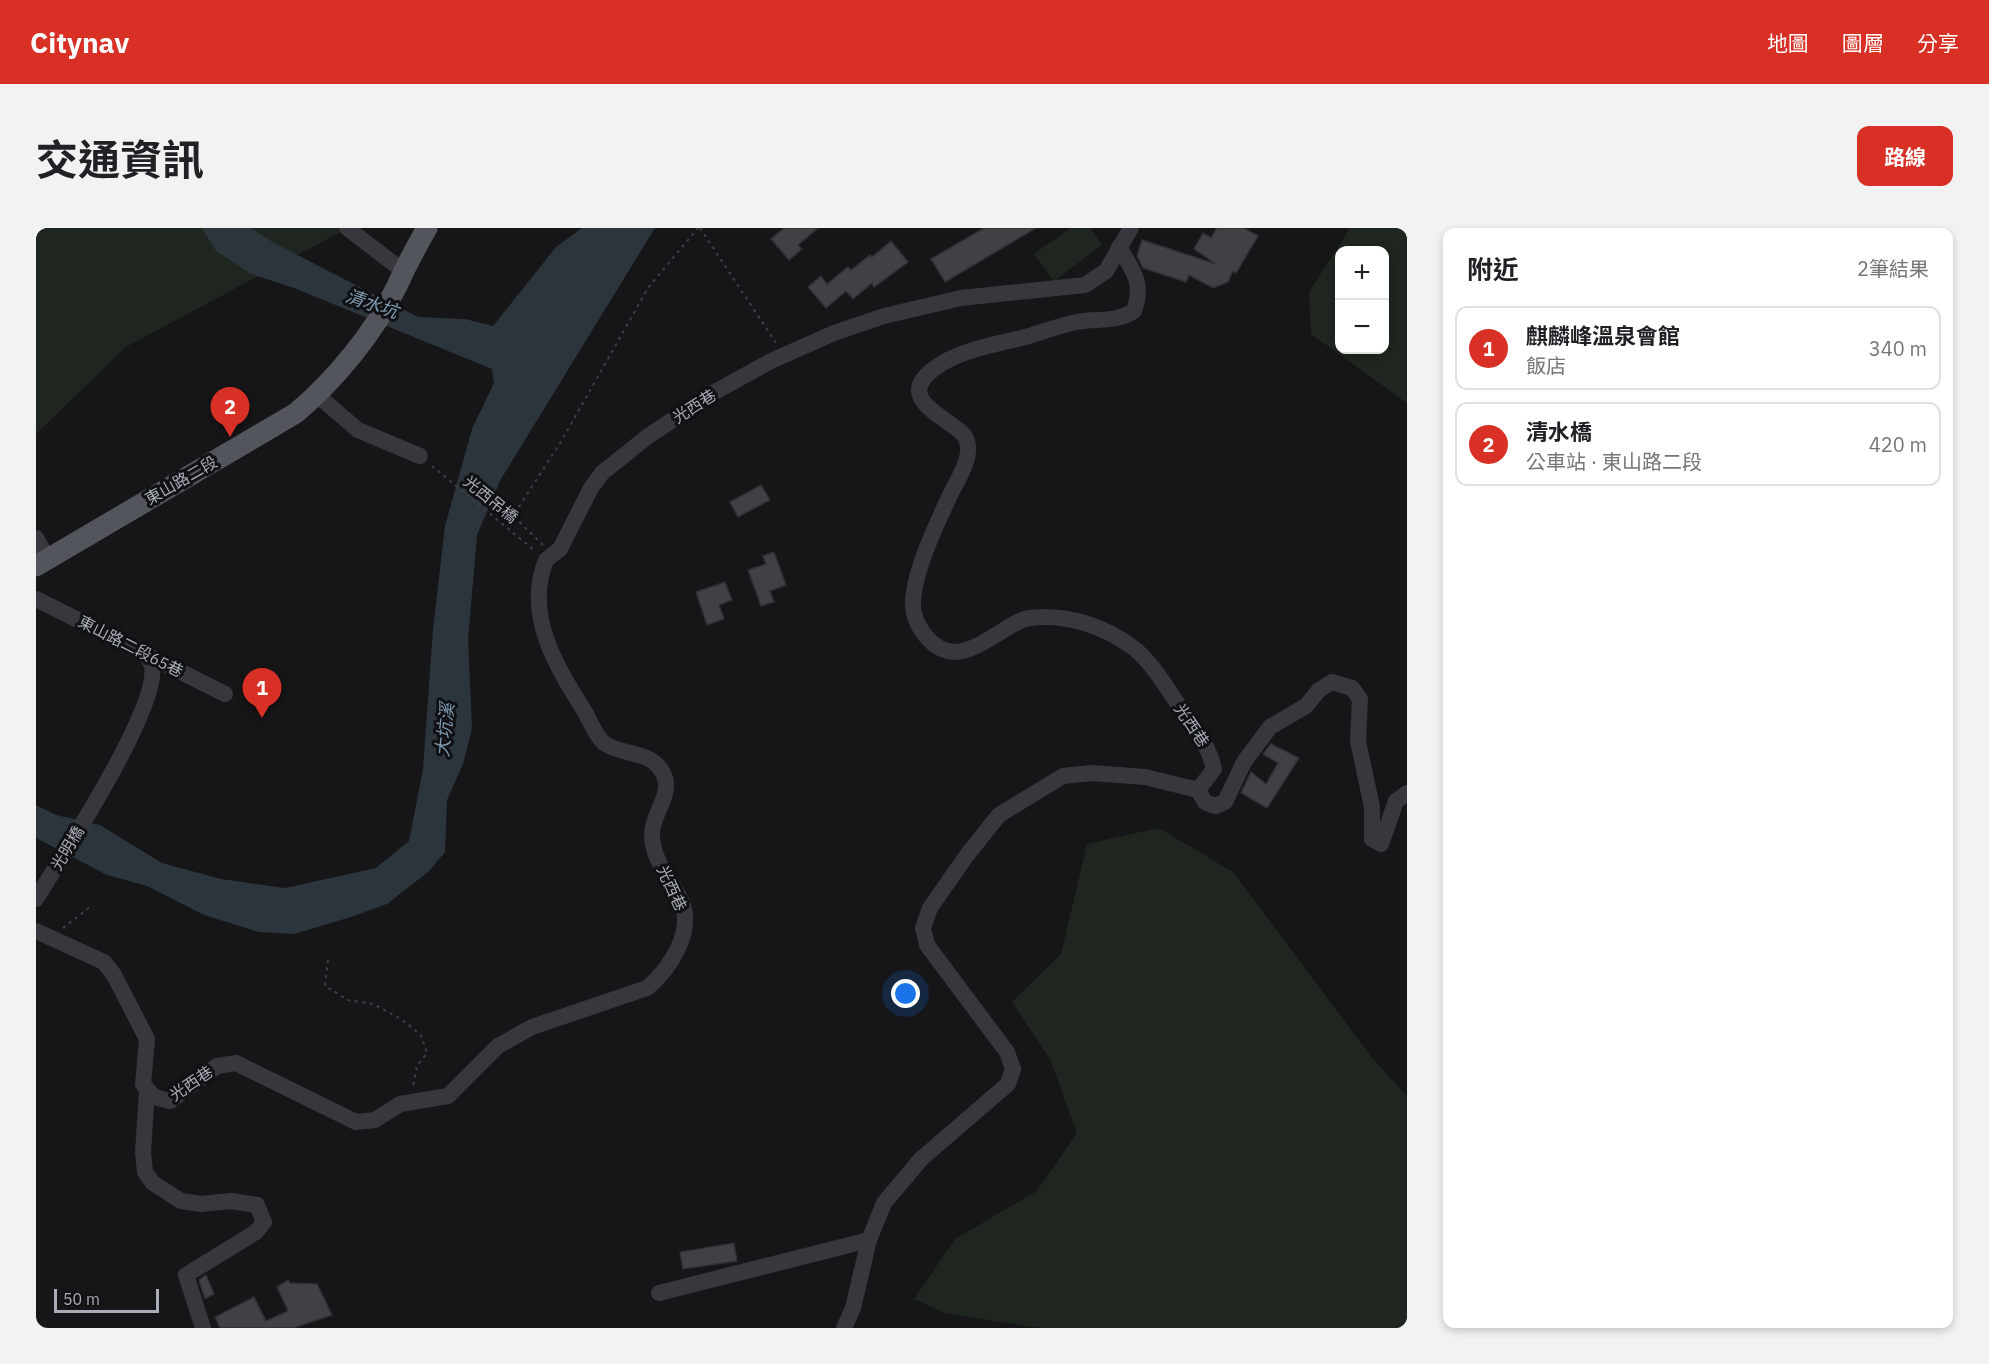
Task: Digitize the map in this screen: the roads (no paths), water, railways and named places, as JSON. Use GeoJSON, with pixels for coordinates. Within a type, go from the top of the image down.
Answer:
{"type":"FeatureCollection","features":[{"type":"Feature","properties":{"kind":"main road"},"geometry":{"type":"LineString","coordinates":[[399,278],[427,228]]}},
{"type":"Feature","properties":{"kind":"main road","name":"東山路二段"},"geometry":{"type":"LineString","coordinates":[[42,562],[296,413],[317,395],[368,333],[399,278]]}},
{"type":"Feature","properties":{"kind":"lane"},"geometry":{"type":"LineString","coordinates":[[347,228],[399,278]]}},
{"type":"Feature","properties":{"kind":"lane","name":"光西巷"},"geometry":{"type":"LineString","coordinates":[[42,935],[98,958],[114,975],[147,1039],[143,1084],[147,1092],[154,1097],[170,1101],[217,1066],[236,1063],[356,1122],[375,1120],[400,1104],[448,1095],[498,1046],[532,1027],[647,988],[660,978],[674,957],[685,925],[681,901],[663,873],[652,834],[654,821],[665,796],[667,785],[656,762],[603,742],[551,655],[537,600],[548,556],[560,549],[591,488],[602,473],[647,436],[713,393],[784,355],[834,333],[884,316],[961,298],[1085,285],[1106,271],[1131,228]]}},
{"type":"Feature","properties":{"kind":"lane","name":"光西巷"},"geometry":{"type":"LineString","coordinates":[[1119,247],[1138,278],[1138,298],[1134,312],[1120,320],[1077,322],[955,357],[934,369],[922,382],[920,396],[925,406],[963,434],[969,448],[966,463],[930,538],[913,600],[914,617],[924,634],[937,647],[956,652],[994,638],[1026,618],[1055,616],[1090,624],[1135,650],[1161,680],[1209,750],[1214,769],[1198,790]]}},
{"type":"Feature","properties":{"kind":"lane"},"geometry":{"type":"LineString","coordinates":[[317,395],[358,430],[420,456]]}},
{"type":"Feature","properties":{"kind":"lane"},"geometry":{"type":"LineString","coordinates":[[36,538],[42,562]]}},
{"type":"Feature","properties":{"kind":"lane","name":"東山路二段65巷"},"geometry":{"type":"LineString","coordinates":[[36,599],[225,694]]}},
{"type":"Feature","properties":{"kind":"lane","name":"光明橋"},"geometry":{"type":"LineString","coordinates":[[36,899],[99,796],[149,698],[152,666],[148,657],[139,649]]}},
{"type":"Feature","properties":{"kind":"lane"},"geometry":{"type":"LineString","coordinates":[[844,1328],[853,1308],[869,1240],[884,1203],[921,1160],[1008,1084],[1013,1069],[1007,1052],[927,945],[923,928],[930,908],[967,855],[999,815],[1063,776],[1092,773],[1145,777],[1198,790],[1204,802],[1215,806],[1225,802],[1244,762],[1270,727],[1306,706],[1319,690],[1332,682],[1352,688],[1360,699],[1358,741],[1372,807],[1372,839],[1381,844],[1396,801],[1407,793]]}},
{"type":"Feature","properties":{"kind":"lane"},"geometry":{"type":"LineString","coordinates":[[147,1092],[143,1152],[145,1172],[153,1183],[181,1201],[201,1204],[231,1200],[257,1205],[264,1222],[256,1232],[186,1275],[203,1328]]}},
{"type":"Feature","properties":{"kind":"lane"},"geometry":{"type":"LineString","coordinates":[[658,1293],[869,1240]]}},
{"type":"Feature","properties":{"kind":"water"},"geometry":{"type":"Polygon","coordinates":[[[202,228],[251,228],[274,243],[418,317],[465,319],[493,326],[556,247],[582,228],[655,228],[501,479],[477,535],[468,640],[472,729],[463,764],[447,800],[445,852],[428,872],[387,904],[294,934],[259,932],[204,915],[147,886],[107,875],[36,838],[36,805],[56,815],[100,825],[162,863],[221,879],[285,888],[376,868],[409,841],[423,769],[433,629],[445,526],[472,429],[494,383],[492,369],[294,288],[251,274],[216,251],[202,228]]]}},
{"type":"Feature","properties":{"kind":"place","name":"清水橋"},"geometry":{"type":"Point","coordinates":[230,437]}},
{"type":"Feature","properties":{"kind":"place","name":"麒麟峰溫泉會館"},"geometry":{"type":"Point","coordinates":[262,718]}},
{"type":"Feature","properties":{"kind":"water label","name":"清水坑"},"geometry":{"type":"Point","coordinates":[372,304]}},
{"type":"Feature","properties":{"kind":"water label","name":"大坑溪"},"geometry":{"type":"Point","coordinates":[445,730]}}]}
